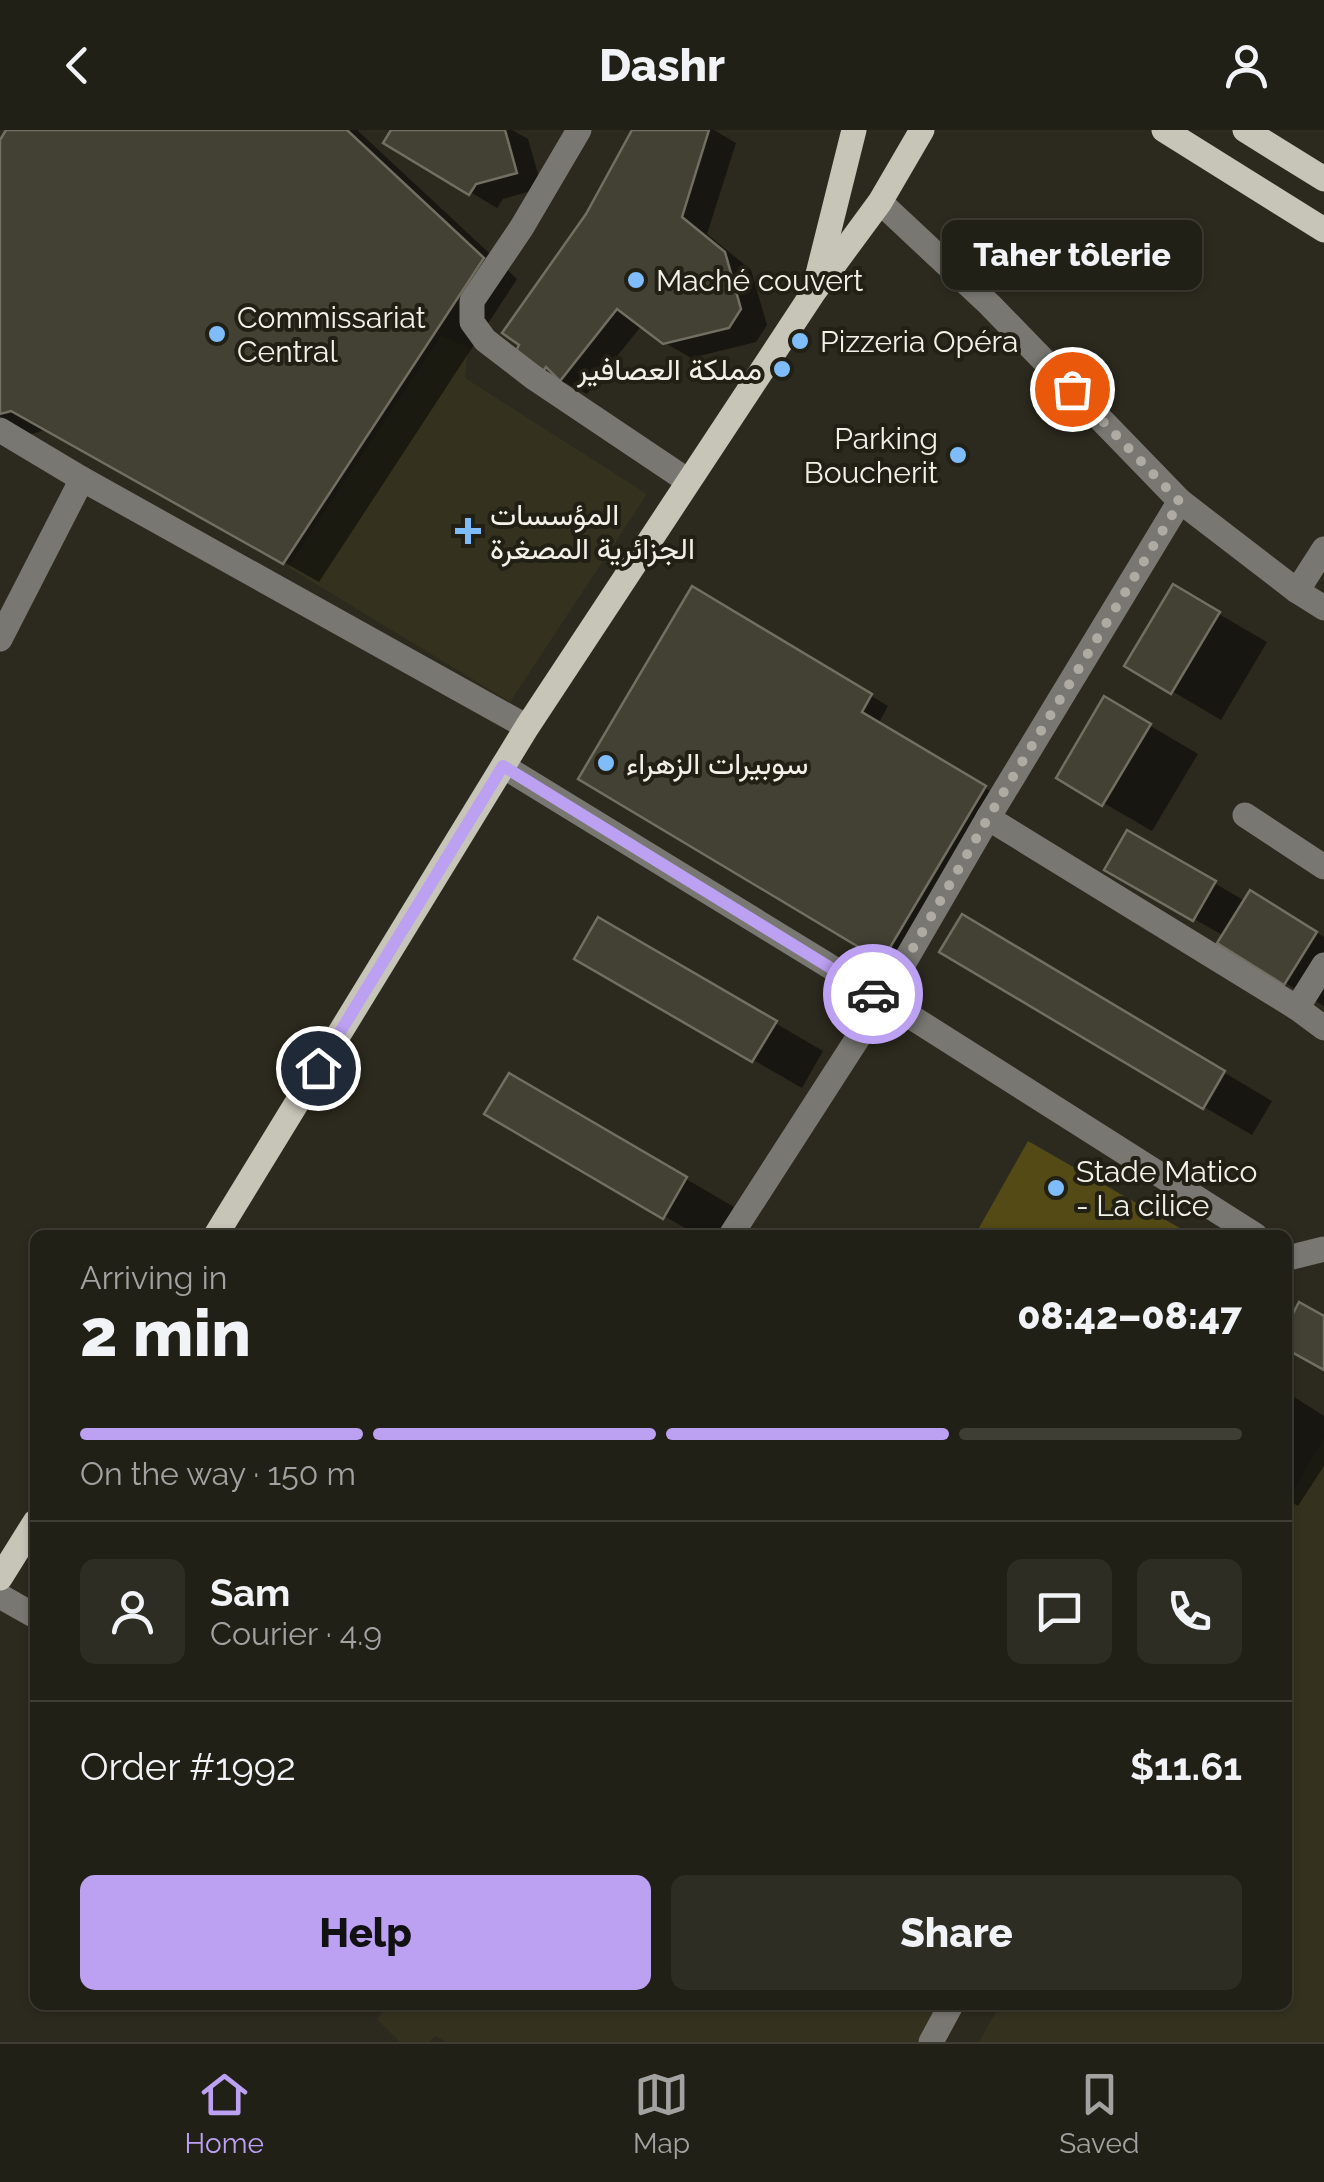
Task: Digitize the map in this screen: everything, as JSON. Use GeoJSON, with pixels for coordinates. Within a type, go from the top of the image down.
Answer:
{"type":"FeatureCollection","features":[{"type":"Feature","properties":{"kind":"main road"},"geometry":{"type":"LineString","coordinates":[[813,292],[854,130]]}},
{"type":"Feature","properties":{"kind":"main road"},"geometry":{"type":"LineString","coordinates":[[219,1230],[527,727],[813,292],[880,202],[922,130]]}},
{"type":"Feature","properties":{"kind":"main road"},"geometry":{"type":"LineString","coordinates":[[1164,130],[1324,230]]}},
{"type":"Feature","properties":{"kind":"main road"},"geometry":{"type":"LineString","coordinates":[[1245,130],[1324,179]]}},
{"type":"Feature","properties":{"kind":"main road"},"geometry":{"type":"LineString","coordinates":[[0,1578],[30,1530]]}},
{"type":"Feature","properties":{"kind":"street"},"geometry":{"type":"LineString","coordinates":[[579,130],[522,227],[472,301],[472,322],[485,340],[533,377],[688,480]]}},
{"type":"Feature","properties":{"kind":"street"},"geometry":{"type":"LineString","coordinates":[[880,202],[990,305],[1180,502],[1324,608]]}},
{"type":"Feature","properties":{"kind":"street"},"geometry":{"type":"LineString","coordinates":[[0,430],[527,727]]}},
{"type":"Feature","properties":{"kind":"street"},"geometry":{"type":"LineString","coordinates":[[0,639],[82,478]]}},
{"type":"Feature","properties":{"kind":"street"},"geometry":{"type":"LineString","coordinates":[[734,1230],[883,1000],[988,818],[1180,502]]}},
{"type":"Feature","properties":{"kind":"street"},"geometry":{"type":"LineString","coordinates":[[1297,591],[1324,549]]}},
{"type":"Feature","properties":{"kind":"street"},"geometry":{"type":"LineString","coordinates":[[503,766],[1248,1230]]}},
{"type":"Feature","properties":{"kind":"street"},"geometry":{"type":"LineString","coordinates":[[1244,816],[1324,867]]}},
{"type":"Feature","properties":{"kind":"street"},"geometry":{"type":"LineString","coordinates":[[988,818],[1298,1008],[1324,1028]]}},
{"type":"Feature","properties":{"kind":"street"},"geometry":{"type":"LineString","coordinates":[[1298,1008],[1324,965]]}},
{"type":"Feature","properties":{"kind":"street"},"geometry":{"type":"LineString","coordinates":[[1292,1255],[1324,1248]]}},
{"type":"Feature","properties":{"kind":"street"},"geometry":{"type":"LineString","coordinates":[[0,1596],[30,1613]]}},
{"type":"Feature","properties":{"kind":"street"},"geometry":{"type":"LineString","coordinates":[[931,2042],[947,2010]]}},
{"type":"Feature","properties":{"kind":"shaded area","name":"المؤسسات الجزائرية المصغرة"},"geometry":{"type":"Polygon","coordinates":[[[441,336],[468,347],[465,378],[647,494],[510,702],[288,567],[441,336]]]}},
{"type":"Feature","properties":{"kind":"shaded area","name":"Stade Matico - La cilice"},"geometry":{"type":"Polygon","coordinates":[[[1028,1141],[1183,1230],[978,1230],[1028,1141]]]}},
{"type":"Feature","properties":{"kind":"shaded area"},"geometry":{"type":"Polygon","coordinates":[[[1324,1437],[1324,2042],[979,2042],[997,2010],[1292,2010],[1292,1494],[1324,1437]]]}},
{"type":"Feature","properties":{"kind":"shaded area"},"geometry":{"type":"Polygon","coordinates":[[[383,2010],[933,2010],[917,2042],[447,2042],[435,2036],[429,2042],[400,2042],[377,2019],[383,2010]]]}},
{"type":"Feature","properties":{"kind":"building","name":"Commissariat Central"},"geometry":{"type":"Polygon","coordinates":[[[6,130],[347,130],[484,258],[283,564],[11,411],[0,414],[0,140],[6,130]]]}},
{"type":"Feature","properties":{"kind":"building"},"geometry":{"type":"Polygon","coordinates":[[[391,130],[505,130],[517,173],[476,184],[469,195],[383,143],[391,130]]]}},
{"type":"Feature","properties":{"kind":"building","name":"Maché couvert"},"geometry":{"type":"Polygon","coordinates":[[[632,130],[709,130],[682,217],[725,252],[741,309],[729,328],[663,344],[617,309],[560,381],[546,367],[542,373],[515,353],[519,345],[502,333],[586,214],[632,130]]]}},
{"type":"Feature","properties":{"kind":"building"},"geometry":{"type":"Polygon","coordinates":[[[1173,584],[1220,612],[1171,694],[1124,666],[1173,584]]]}},
{"type":"Feature","properties":{"kind":"building"},"geometry":{"type":"Polygon","coordinates":[[[692,586],[872,694],[862,712],[986,786],[882,961],[578,779],[692,586]]]}},
{"type":"Feature","properties":{"kind":"building"},"geometry":{"type":"Polygon","coordinates":[[[1104,696],[1151,724],[1102,806],[1056,778],[1104,696]]]}},
{"type":"Feature","properties":{"kind":"building"},"geometry":{"type":"Polygon","coordinates":[[[1127,830],[1216,881],[1193,921],[1104,870],[1127,830]]]}},
{"type":"Feature","properties":{"kind":"building"},"geometry":{"type":"Polygon","coordinates":[[[1250,890],[1317,932],[1284,985],[1217,943],[1250,890]]]}},
{"type":"Feature","properties":{"kind":"building"},"geometry":{"type":"Polygon","coordinates":[[[962,914],[1225,1071],[1203,1109],[939,952],[962,914]]]}},
{"type":"Feature","properties":{"kind":"building"},"geometry":{"type":"Polygon","coordinates":[[[598,917],[777,1021],[752,1062],[574,959],[598,917]]]}},
{"type":"Feature","properties":{"kind":"building"},"geometry":{"type":"Polygon","coordinates":[[[509,1073],[687,1177],[663,1219],[484,1114],[509,1073]]]}},
{"type":"Feature","properties":{"kind":"building"},"geometry":{"type":"Polygon","coordinates":[[[1299,1302],[1324,1316],[1324,1370],[1292,1352],[1292,1315],[1299,1302]]]}},
{"type":"Feature","properties":{"kind":"way so far"},"geometry":{"type":"LineString","coordinates":[[873,994],[883,1000],[988,818],[1180,502],[1072,389]]}},
{"type":"Feature","properties":{"kind":"place","name":"Maché couvert"},"geometry":{"type":"Point","coordinates":[636,280]}},
{"type":"Feature","properties":{"kind":"place","name":"Commissariat Central"},"geometry":{"type":"Point","coordinates":[217,334]}},
{"type":"Feature","properties":{"kind":"place","name":"Pizzeria Opéra"},"geometry":{"type":"Point","coordinates":[800,341]}},
{"type":"Feature","properties":{"kind":"place","name":"مملكة العصافير"},"geometry":{"type":"Point","coordinates":[782,369]}},
{"type":"Feature","properties":{"kind":"place","name":"Taher tôlerie"},"geometry":{"type":"Point","coordinates":[1072,389]}},
{"type":"Feature","properties":{"kind":"place","name":"Parking Boucherit"},"geometry":{"type":"Point","coordinates":[958,455]}},
{"type":"Feature","properties":{"kind":"place","name":"المؤسسات الجزائرية المصغرة"},"geometry":{"type":"Point","coordinates":[468,531]}},
{"type":"Feature","properties":{"kind":"place","name":"سوبيرات الزهراء"},"geometry":{"type":"Point","coordinates":[606,763]}},
{"type":"Feature","properties":{"kind":"place","name":"Stade Matico - La cilice"},"geometry":{"type":"Point","coordinates":[1056,1188]}},
{"type":"Feature","properties":{"kind":"route"},"geometry":{"type":"LineString","coordinates":[[318,1068],[503,766],[873,994]]}}]}
